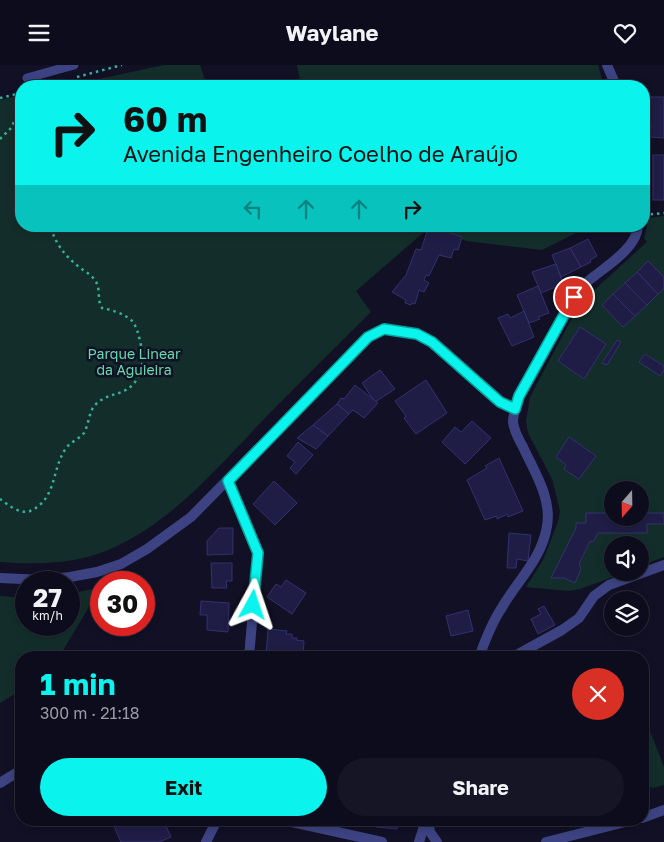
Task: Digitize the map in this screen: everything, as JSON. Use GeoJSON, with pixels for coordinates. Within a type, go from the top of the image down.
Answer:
{"type":"FeatureCollection","features":[{"type":"Feature","properties":{"kind":"street"},"geometry":{"type":"LineString","coordinates":[[607,65],[613,80]]}},
{"type":"Feature","properties":{"kind":"street"},"geometry":{"type":"LineString","coordinates":[[481,651],[501,607],[531,567],[541,547],[547,526],[547,505],[541,484],[517,437],[513,423],[519,396],[574,297],[586,283],[620,256],[637,232]]}},
{"type":"Feature","properties":{"kind":"street"},"geometry":{"type":"LineString","coordinates":[[0,578],[44,580],[97,572],[121,564],[147,549],[191,517],[368,337],[384,329],[417,334],[432,342],[500,402],[515,409]]}},
{"type":"Feature","properties":{"kind":"street"},"geometry":{"type":"LineString","coordinates":[[228,481],[258,553],[249,651]]}},
{"type":"Feature","properties":{"kind":"street"},"geometry":{"type":"LineString","coordinates":[[524,651],[562,630],[578,617],[594,596],[609,585],[664,565]]}},
{"type":"Feature","properties":{"kind":"street"},"geometry":{"type":"LineString","coordinates":[[0,783],[15,774]]}},
{"type":"Feature","properties":{"kind":"street"},"geometry":{"type":"LineString","coordinates":[[649,815],[664,810]]}},
{"type":"Feature","properties":{"kind":"street"},"geometry":{"type":"LineString","coordinates":[[206,842],[214,826]]}},
{"type":"Feature","properties":{"kind":"street"},"geometry":{"type":"LineString","coordinates":[[310,826],[382,842]]}},
{"type":"Feature","properties":{"kind":"street"},"geometry":{"type":"LineString","coordinates":[[419,842],[425,826]]}},
{"type":"Feature","properties":{"kind":"street"},"geometry":{"type":"LineString","coordinates":[[428,826],[437,842]]}},
{"type":"Feature","properties":{"kind":"street"},"geometry":{"type":"LineString","coordinates":[[546,842],[609,826]]}},
{"type":"Feature","properties":{"kind":"lane"},"geometry":{"type":"LineString","coordinates":[[27,78],[74,65]]}},
{"type":"Feature","properties":{"kind":"path"},"geometry":{"type":"LineString","coordinates":[[70,79],[122,65]]}},
{"type":"Feature","properties":{"kind":"path"},"geometry":{"type":"LineString","coordinates":[[0,99],[15,95]]}},
{"type":"Feature","properties":{"kind":"path"},"geometry":{"type":"LineString","coordinates":[[0,139],[11,129],[15,120]]}},
{"type":"Feature","properties":{"kind":"path"},"geometry":{"type":"LineString","coordinates":[[650,214],[664,213]]}},
{"type":"Feature","properties":{"kind":"path"},"geometry":{"type":"LineString","coordinates":[[0,499],[24,513],[31,511],[42,501],[51,491],[59,461],[67,446],[84,433],[93,407],[104,397],[128,389],[136,380],[142,367],[139,336],[133,322],[118,312],[102,308],[99,303],[99,286],[93,278],[70,260],[60,249],[53,232]]}},
{"type":"Feature","properties":{"kind":"green space"},"geometry":{"type":"Polygon","coordinates":[[[164,65],[200,65],[205,80],[94,80],[164,65]]]}},
{"type":"Feature","properties":{"kind":"green space"},"geometry":{"type":"Polygon","coordinates":[[[297,65],[598,65],[602,80],[300,80],[297,65]]]}},
{"type":"Feature","properties":{"kind":"green space","name":"Parque Linear da Aguieira"},"geometry":{"type":"Polygon","coordinates":[[[15,96],[15,232],[424,232],[356,291],[371,312],[213,473],[177,507],[137,535],[115,547],[102,553],[73,560],[44,563],[0,562],[0,100],[15,96]]]}},
{"type":"Feature","properties":{"kind":"green space"},"geometry":{"type":"Polygon","coordinates":[[[664,216],[664,557],[649,563],[649,536],[604,536],[604,580],[569,591],[526,587],[543,560],[558,522],[560,511],[552,479],[528,433],[526,421],[530,397],[580,303],[647,242],[644,238],[646,232],[650,232],[650,218],[664,216]]]}},
{"type":"Feature","properties":{"kind":"green space"},"geometry":{"type":"Polygon","coordinates":[[[449,232],[578,232],[542,250],[466,241],[449,232]]]}},
{"type":"Feature","properties":{"kind":"green space"},"geometry":{"type":"Polygon","coordinates":[[[90,590],[90,604],[80,622],[80,592],[90,590]]]}},
{"type":"Feature","properties":{"kind":"green space"},"geometry":{"type":"Polygon","coordinates":[[[0,596],[15,597],[15,636],[72,636],[63,651],[15,651],[15,694],[0,703],[0,596]]]}},
{"type":"Feature","properties":{"kind":"green space"},"geometry":{"type":"Polygon","coordinates":[[[649,728],[664,767],[664,785],[653,788],[649,786],[649,728]]]}},
{"type":"Feature","properties":{"kind":"building"},"geometry":{"type":"Polygon","coordinates":[[[650,97],[664,97],[664,138],[650,137],[650,97]]]}},
{"type":"Feature","properties":{"kind":"building"},"geometry":{"type":"Polygon","coordinates":[[[653,155],[664,155],[664,200],[653,200],[653,155]]]}},
{"type":"Feature","properties":{"kind":"building"},"geometry":{"type":"Polygon","coordinates":[[[427,232],[447,232],[462,237],[458,250],[454,249],[451,258],[439,255],[429,276],[426,275],[424,280],[429,283],[424,292],[419,290],[415,304],[412,303],[411,305],[405,303],[406,300],[392,292],[406,275],[416,249],[421,250],[427,232]]]}},
{"type":"Feature","properties":{"kind":"building"},"geometry":{"type":"Polygon","coordinates":[[[588,239],[597,256],[590,260],[591,262],[581,267],[570,248],[588,239]]]}},
{"type":"Feature","properties":{"kind":"building"},"geometry":{"type":"Polygon","coordinates":[[[570,248],[581,267],[561,277],[552,255],[570,248]]]}},
{"type":"Feature","properties":{"kind":"building"},"geometry":{"type":"Polygon","coordinates":[[[648,261],[664,277],[664,289],[658,294],[637,272],[648,261]]]}},
{"type":"Feature","properties":{"kind":"building"},"geometry":{"type":"Polygon","coordinates":[[[556,264],[563,284],[541,293],[532,272],[556,264]]]}},
{"type":"Feature","properties":{"kind":"building"},"geometry":{"type":"Polygon","coordinates":[[[637,272],[658,294],[647,305],[625,283],[637,272]]]}},
{"type":"Feature","properties":{"kind":"building"},"geometry":{"type":"Polygon","coordinates":[[[625,283],[647,305],[635,316],[613,294],[625,283]]]}},
{"type":"Feature","properties":{"kind":"building"},"geometry":{"type":"Polygon","coordinates":[[[538,286],[549,313],[529,323],[517,295],[538,286]]]}},
{"type":"Feature","properties":{"kind":"building"},"geometry":{"type":"Polygon","coordinates":[[[613,294],[635,316],[623,327],[602,305],[613,294]]]}},
{"type":"Feature","properties":{"kind":"building"},"geometry":{"type":"Polygon","coordinates":[[[524,311],[534,337],[512,346],[498,318],[508,314],[510,318],[524,311]]]}},
{"type":"Feature","properties":{"kind":"building"},"geometry":{"type":"Polygon","coordinates":[[[580,327],[606,344],[584,379],[558,361],[580,327]]]}},
{"type":"Feature","properties":{"kind":"building"},"geometry":{"type":"Polygon","coordinates":[[[617,340],[621,342],[607,365],[602,363],[617,340]]]}},
{"type":"Feature","properties":{"kind":"building"},"geometry":{"type":"Polygon","coordinates":[[[645,354],[664,366],[660,376],[639,362],[645,354]]]}},
{"type":"Feature","properties":{"kind":"building"},"geometry":{"type":"Polygon","coordinates":[[[380,370],[395,389],[375,402],[362,383],[380,370]]]}},
{"type":"Feature","properties":{"kind":"building"},"geometry":{"type":"Polygon","coordinates":[[[426,380],[447,413],[416,434],[404,418],[406,416],[395,401],[426,380]]]}},
{"type":"Feature","properties":{"kind":"building"},"geometry":{"type":"Polygon","coordinates":[[[355,385],[378,403],[364,418],[353,410],[349,414],[337,404],[341,398],[344,399],[355,385]]]}},
{"type":"Feature","properties":{"kind":"building"},"geometry":{"type":"Polygon","coordinates":[[[337,404],[349,414],[328,436],[313,425],[337,404]]]}},
{"type":"Feature","properties":{"kind":"building"},"geometry":{"type":"Polygon","coordinates":[[[472,421],[491,438],[465,464],[442,442],[455,427],[461,432],[472,421]]]}},
{"type":"Feature","properties":{"kind":"building"},"geometry":{"type":"Polygon","coordinates":[[[313,425],[328,436],[316,449],[297,438],[313,425]]]}},
{"type":"Feature","properties":{"kind":"building"},"geometry":{"type":"Polygon","coordinates":[[[569,437],[596,456],[579,479],[564,469],[566,465],[556,457],[569,437]]]}},
{"type":"Feature","properties":{"kind":"building"},"geometry":{"type":"Polygon","coordinates":[[[298,442],[313,455],[296,474],[290,468],[295,462],[287,456],[298,442]]]}},
{"type":"Feature","properties":{"kind":"building"},"geometry":{"type":"Polygon","coordinates":[[[499,458],[523,511],[508,517],[507,514],[497,519],[497,516],[485,520],[467,480],[499,458]]]}},
{"type":"Feature","properties":{"kind":"building"},"geometry":{"type":"Polygon","coordinates":[[[274,481],[297,503],[275,525],[253,504],[274,481]]]}},
{"type":"Feature","properties":{"kind":"building"},"geometry":{"type":"Polygon","coordinates":[[[586,513],[604,513],[604,526],[647,526],[647,533],[598,533],[593,542],[590,541],[579,564],[581,569],[575,583],[564,578],[551,578],[576,528],[576,523],[586,523],[586,513]]]}},
{"type":"Feature","properties":{"kind":"building"},"geometry":{"type":"Polygon","coordinates":[[[649,513],[664,513],[664,524],[649,524],[649,513]]]}},
{"type":"Feature","properties":{"kind":"building"},"geometry":{"type":"Polygon","coordinates":[[[219,528],[233,528],[233,554],[207,555],[207,541],[219,528]]]}},
{"type":"Feature","properties":{"kind":"building"},"geometry":{"type":"Polygon","coordinates":[[[509,533],[531,535],[528,561],[517,559],[516,568],[507,568],[509,533]]]}},
{"type":"Feature","properties":{"kind":"building"},"geometry":{"type":"Polygon","coordinates":[[[211,563],[232,563],[232,581],[226,581],[227,588],[212,588],[211,563]]]}},
{"type":"Feature","properties":{"kind":"building"},"geometry":{"type":"Polygon","coordinates":[[[286,580],[306,593],[292,614],[267,597],[276,584],[281,587],[286,580]]]}},
{"type":"Feature","properties":{"kind":"building"},"geometry":{"type":"Polygon","coordinates":[[[201,601],[229,603],[228,632],[207,630],[207,615],[200,615],[201,601]]]}},
{"type":"Feature","properties":{"kind":"building"},"geometry":{"type":"Polygon","coordinates":[[[544,606],[555,625],[538,634],[531,619],[541,614],[538,609],[544,606]]]}},
{"type":"Feature","properties":{"kind":"building"},"geometry":{"type":"Polygon","coordinates":[[[468,610],[473,631],[451,636],[446,616],[468,610]]]}},
{"type":"Feature","properties":{"kind":"building"},"geometry":{"type":"Polygon","coordinates":[[[268,629],[287,631],[286,634],[292,634],[292,638],[304,641],[303,651],[266,651],[268,629]]]}},
{"type":"Feature","properties":{"kind":"building"},"geometry":{"type":"Polygon","coordinates":[[[114,826],[166,826],[171,837],[159,842],[121,842],[114,826]]]}},
{"type":"Feature","properties":{"kind":"building"},"geometry":{"type":"Polygon","coordinates":[[[376,826],[397,826],[397,829],[376,826]]]}},
{"type":"Feature","properties":{"kind":"route"},"geometry":{"type":"LineString","coordinates":[[253,605],[258,553],[228,481],[368,337],[384,329],[417,334],[432,342],[500,402],[515,409],[519,396],[574,297]]}}]}
